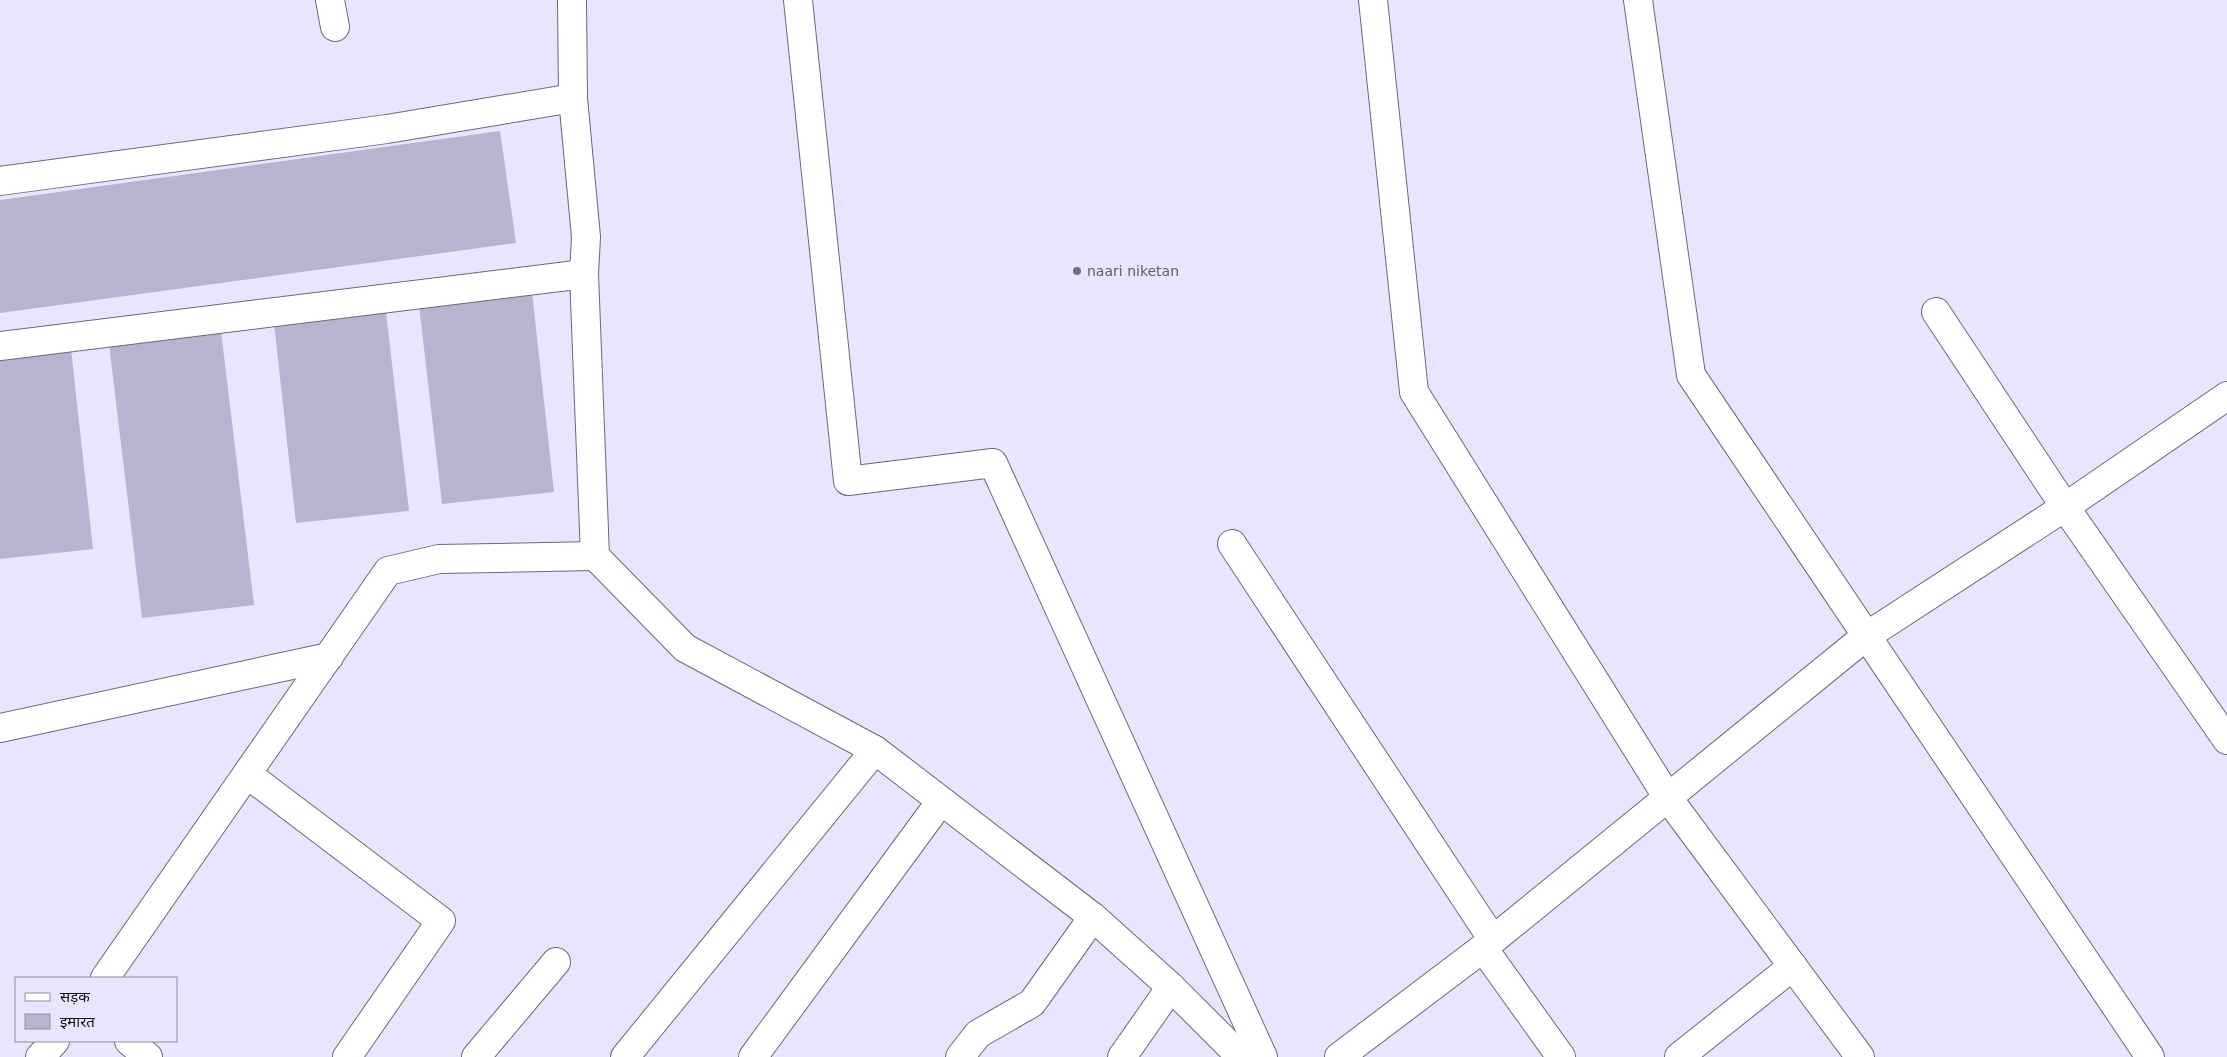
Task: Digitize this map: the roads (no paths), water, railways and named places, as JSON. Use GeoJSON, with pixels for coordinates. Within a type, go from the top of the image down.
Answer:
{"type":"FeatureCollection","features":[{"type":"Feature","properties":{"kind":"street"},"geometry":{"type":"LineString","coordinates":[[330,0],[335,27]]}},
{"type":"Feature","properties":{"kind":"street"},"geometry":{"type":"LineString","coordinates":[[572,0],[573,98],[586,238],[584,274],[595,556],[685,648],[875,750],[1093,917],[1172,987],[1241,1057]]}},
{"type":"Feature","properties":{"kind":"street"},"geometry":{"type":"LineString","coordinates":[[798,0],[848,481],[993,463],[1263,1057]]}},
{"type":"Feature","properties":{"kind":"street"},"geometry":{"type":"LineString","coordinates":[[1373,0],[1414,392],[1668,798],[1860,1057]]}},
{"type":"Feature","properties":{"kind":"street"},"geometry":{"type":"LineString","coordinates":[[1638,0],[1691,375],[2150,1057]]}},
{"type":"Feature","properties":{"kind":"street"},"geometry":{"type":"LineString","coordinates":[[0,181],[387,129],[573,98]]}},
{"type":"Feature","properties":{"kind":"street"},"geometry":{"type":"LineString","coordinates":[[0,346],[584,274]]}},
{"type":"Feature","properties":{"kind":"street"},"geometry":{"type":"LineString","coordinates":[[1936,312],[2065,506],[2227,740]]}},
{"type":"Feature","properties":{"kind":"street"},"geometry":{"type":"LineString","coordinates":[[1339,1057],[1488,944],[1866,637],[2065,506],[2227,396]]}},
{"type":"Feature","properties":{"kind":"street"},"geometry":{"type":"LineString","coordinates":[[1232,544],[1561,1057]]}},
{"type":"Feature","properties":{"kind":"street"},"geometry":{"type":"LineString","coordinates":[[106,977],[388,571],[439,559],[595,556]]}},
{"type":"Feature","properties":{"kind":"street"},"geometry":{"type":"LineString","coordinates":[[0,728],[329,656]]}},
{"type":"Feature","properties":{"kind":"street"},"geometry":{"type":"LineString","coordinates":[[625,1057],[875,750]]}},
{"type":"Feature","properties":{"kind":"street"},"geometry":{"type":"LineString","coordinates":[[247,774],[441,921],[347,1057]]}},
{"type":"Feature","properties":{"kind":"street"},"geometry":{"type":"LineString","coordinates":[[753,1057],[941,801]]}},
{"type":"Feature","properties":{"kind":"street"},"geometry":{"type":"LineString","coordinates":[[960,1057],[978,1034],[1032,1003],[1093,917]]}},
{"type":"Feature","properties":{"kind":"street"},"geometry":{"type":"LineString","coordinates":[[476,1057],[556,962]]}},
{"type":"Feature","properties":{"kind":"street"},"geometry":{"type":"LineString","coordinates":[[1679,1057],[1793,966]]}},
{"type":"Feature","properties":{"kind":"street"},"geometry":{"type":"LineString","coordinates":[[1122,1057],[1172,987]]}},
{"type":"Feature","properties":{"kind":"street"},"geometry":{"type":"LineString","coordinates":[[40,1057],[54,1042]]}},
{"type":"Feature","properties":{"kind":"street"},"geometry":{"type":"LineString","coordinates":[[130,1042],[148,1057]]}},
{"type":"Feature","properties":{"kind":"place","name":"naari niketan"},"geometry":{"type":"Point","coordinates":[1077,271]}}]}
